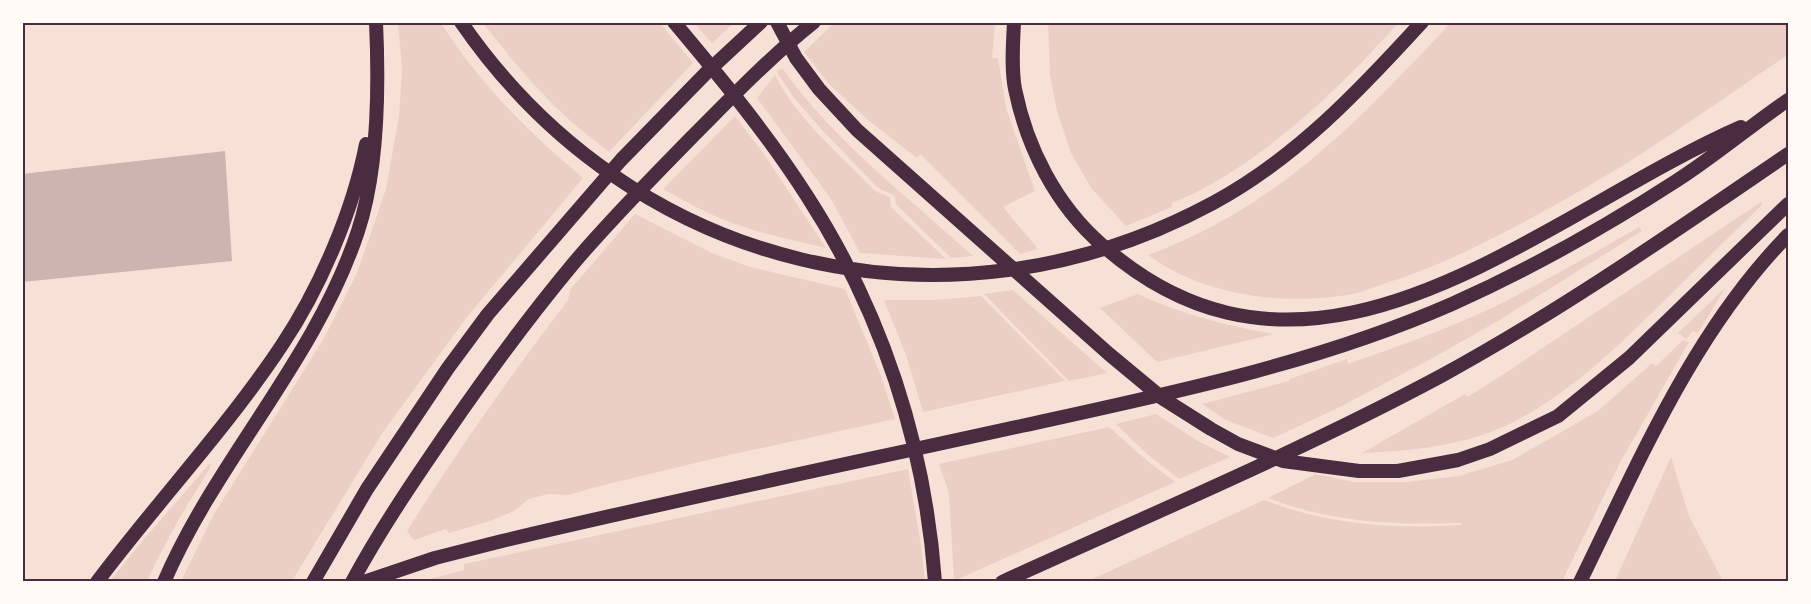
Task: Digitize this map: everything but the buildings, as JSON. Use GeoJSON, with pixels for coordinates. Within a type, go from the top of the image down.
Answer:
{"type":"FeatureCollection","features":[{"type":"Feature","properties":{"kind":"highway"},"geometry":{"type":"LineString","coordinates":[[164,582],[194,521],[310,335],[338,281],[358,231],[368,189],[373,147],[376,22]]}},
{"type":"Feature","properties":{"kind":"highway"},"geometry":{"type":"LineString","coordinates":[[461,22],[477,46],[514,91],[554,130],[592,161],[630,187],[700,225],[749,244],[845,269],[890,274],[965,275],[1004,271],[1076,257],[1118,245],[1159,230],[1215,202],[1245,184],[1305,140],[1362,86],[1422,22]]}},
{"type":"Feature","properties":{"kind":"highway"},"geometry":{"type":"LineString","coordinates":[[674,22],[775,151],[807,197],[862,296],[886,352],[911,432],[928,515],[935,582]]}},
{"type":"Feature","properties":{"kind":"highway"},"geometry":{"type":"LineString","coordinates":[[313,582],[367,489],[448,368],[488,314],[621,160],[707,72],[760,22]]}},
{"type":"Feature","properties":{"kind":"highway"},"geometry":{"type":"LineString","coordinates":[[777,22],[796,58],[819,89],[857,130],[1140,381],[1210,429],[1238,444],[1283,461],[1359,471],[1398,471],[1458,460],[1490,449],[1558,416],[1629,358],[1788,204]]}},
{"type":"Feature","properties":{"kind":"highway"},"geometry":{"type":"LineString","coordinates":[[352,582],[416,477],[529,319],[575,262],[649,180],[725,104],[814,22]]}},
{"type":"Feature","properties":{"kind":"highway"},"geometry":{"type":"LineString","coordinates":[[1014,22],[1012,49],[1015,88],[1026,131],[1049,181],[1088,233],[1124,264],[1177,295],[1207,307],[1262,318],[1306,320],[1344,315],[1381,306],[1454,280],[1552,230],[1653,171],[1716,138],[1760,119]]}},
{"type":"Feature","properties":{"kind":"highway"},"geometry":{"type":"LineString","coordinates":[[97,582],[245,396],[299,317],[335,242],[354,190],[365,150],[376,92]]}},
{"type":"Feature","properties":{"kind":"highway"},"geometry":{"type":"LineString","coordinates":[[364,582],[468,549],[598,518],[1143,399],[1339,347],[1461,300],[1584,237],[1718,153],[1788,100]]}},
{"type":"Feature","properties":{"kind":"highway"},"geometry":{"type":"LineString","coordinates":[[1002,582],[1353,421],[1442,375],[1550,314],[1628,264],[1788,154]]}},
{"type":"Feature","properties":{"kind":"highway"},"geometry":{"type":"LineString","coordinates":[[1580,582],[1667,406],[1709,338],[1756,273],[1788,235]]}},
{"type":"Feature","properties":{"kind":"shaded area"},"geometry":{"type":"Polygon","coordinates":[[[835,22],[995,23],[992,58],[998,58],[1006,108],[1035,191],[1003,207],[1038,249],[1020,254],[920,154],[917,158],[868,120],[828,83],[804,52],[835,22]]]}},
{"type":"Feature","properties":{"kind":"shaded area"},"geometry":{"type":"Polygon","coordinates":[[[1048,22],[1398,23],[1323,100],[1265,149],[1203,188],[1172,203],[1172,207],[1126,226],[1091,188],[1071,153],[1057,111],[1050,75],[1048,22]]]}},
{"type":"Feature","properties":{"kind":"shaded area"},"geometry":{"type":"Polygon","coordinates":[[[398,23],[441,23],[488,87],[524,125],[583,178],[467,317],[383,432],[292,581],[181,581],[214,514],[323,340],[357,273],[386,189],[399,116],[402,69],[398,23]]]}},
{"type":"Feature","properties":{"kind":"shaded area"},"geometry":{"type":"Polygon","coordinates":[[[483,23],[660,23],[693,63],[609,152],[548,100],[483,23]]]}},
{"type":"Feature","properties":{"kind":"shaded area"},"geometry":{"type":"Polygon","coordinates":[[[694,23],[734,23],[712,43],[694,23]]]}},
{"type":"Feature","properties":{"kind":"shaded area"},"geometry":{"type":"Polygon","coordinates":[[[1450,23],[1788,23],[1788,55],[1643,153],[1555,205],[1449,259],[1361,292],[1296,299],[1244,294],[1193,280],[1148,255],[1219,223],[1283,182],[1342,133],[1450,23]]]}},
{"type":"Feature","properties":{"kind":"shaded area"},"geometry":{"type":"Polygon","coordinates":[[[782,68],[802,95],[848,144],[973,256],[951,258],[896,204],[895,196],[878,188],[794,98],[777,72],[782,68]]]}},
{"type":"Feature","properties":{"kind":"shaded area"},"geometry":{"type":"Polygon","coordinates":[[[775,75],[795,106],[820,136],[875,191],[890,197],[891,207],[946,259],[860,253],[831,199],[757,98],[775,75]]]}},
{"type":"Feature","properties":{"kind":"shaded area"},"geometry":{"type":"Polygon","coordinates":[[[735,116],[766,157],[826,248],[730,222],[695,207],[663,189],[735,116]]]}},
{"type":"Feature","properties":{"kind":"shaded area"},"geometry":{"type":"Polygon","coordinates":[[[1761,202],[1762,205],[1609,354],[1567,389],[1544,404],[1521,418],[1480,436],[1413,449],[1362,453],[1465,394],[1467,397],[1498,378],[1761,202]]]}},
{"type":"Feature","properties":{"kind":"shaded area"},"geometry":{"type":"Polygon","coordinates":[[[635,214],[712,253],[750,267],[845,289],[881,376],[895,419],[720,457],[569,495],[548,494],[529,499],[514,511],[490,521],[449,533],[446,529],[414,540],[407,531],[465,443],[568,300],[570,290],[635,214]]]}},
{"type":"Feature","properties":{"kind":"shaded area"},"geometry":{"type":"Polygon","coordinates":[[[1639,227],[1642,231],[1498,321],[1336,409],[1273,438],[1226,420],[1202,404],[1289,381],[1289,379],[1347,359],[1348,364],[1440,330],[1512,298],[1639,227]]]}},
{"type":"Feature","properties":{"kind":"shaded area"},"geometry":{"type":"Polygon","coordinates":[[[1726,287],[1698,333],[1693,331],[1686,339],[1678,333],[1726,287]]]}},
{"type":"Feature","properties":{"kind":"shaded area"},"geometry":{"type":"Polygon","coordinates":[[[1013,290],[1107,373],[1069,381],[984,294],[1013,290]]]}},
{"type":"Feature","properties":{"kind":"shaded area"},"geometry":{"type":"Polygon","coordinates":[[[1138,294],[1171,308],[1204,318],[1274,334],[1157,362],[1100,308],[1138,294]]]}},
{"type":"Feature","properties":{"kind":"shaded area"},"geometry":{"type":"Polygon","coordinates":[[[981,296],[1065,381],[923,412],[906,355],[884,300],[934,300],[981,296]]]}},
{"type":"Feature","properties":{"kind":"shaded area"},"geometry":{"type":"Polygon","coordinates":[[[1683,340],[1689,342],[1621,461],[1562,581],[1088,581],[1264,500],[1337,520],[1410,526],[1461,525],[1461,523],[1363,521],[1316,513],[1268,498],[1316,474],[1354,482],[1406,482],[1459,476],[1512,460],[1598,411],[1652,363],[1656,366],[1683,340]]]}},
{"type":"Feature","properties":{"kind":"shaded area"},"geometry":{"type":"Polygon","coordinates":[[[1156,414],[1200,442],[1230,457],[1179,479],[1147,454],[1116,424],[1156,414]]]}},
{"type":"Feature","properties":{"kind":"shaded area"},"geometry":{"type":"Polygon","coordinates":[[[1109,427],[1175,482],[954,581],[949,493],[939,464],[1109,427]]]}},
{"type":"Feature","properties":{"kind":"shaded area"},"geometry":{"type":"Polygon","coordinates":[[[1671,457],[1689,516],[1723,581],[1615,581],[1671,457]]]}},
{"type":"Feature","properties":{"kind":"shaded area"},"geometry":{"type":"Polygon","coordinates":[[[211,462],[209,470],[176,524],[147,581],[110,581],[144,539],[211,462]]]}},
{"type":"Feature","properties":{"kind":"shaded area"},"geometry":{"type":"Polygon","coordinates":[[[908,469],[925,581],[422,581],[464,570],[464,564],[908,469]]]}}]}
